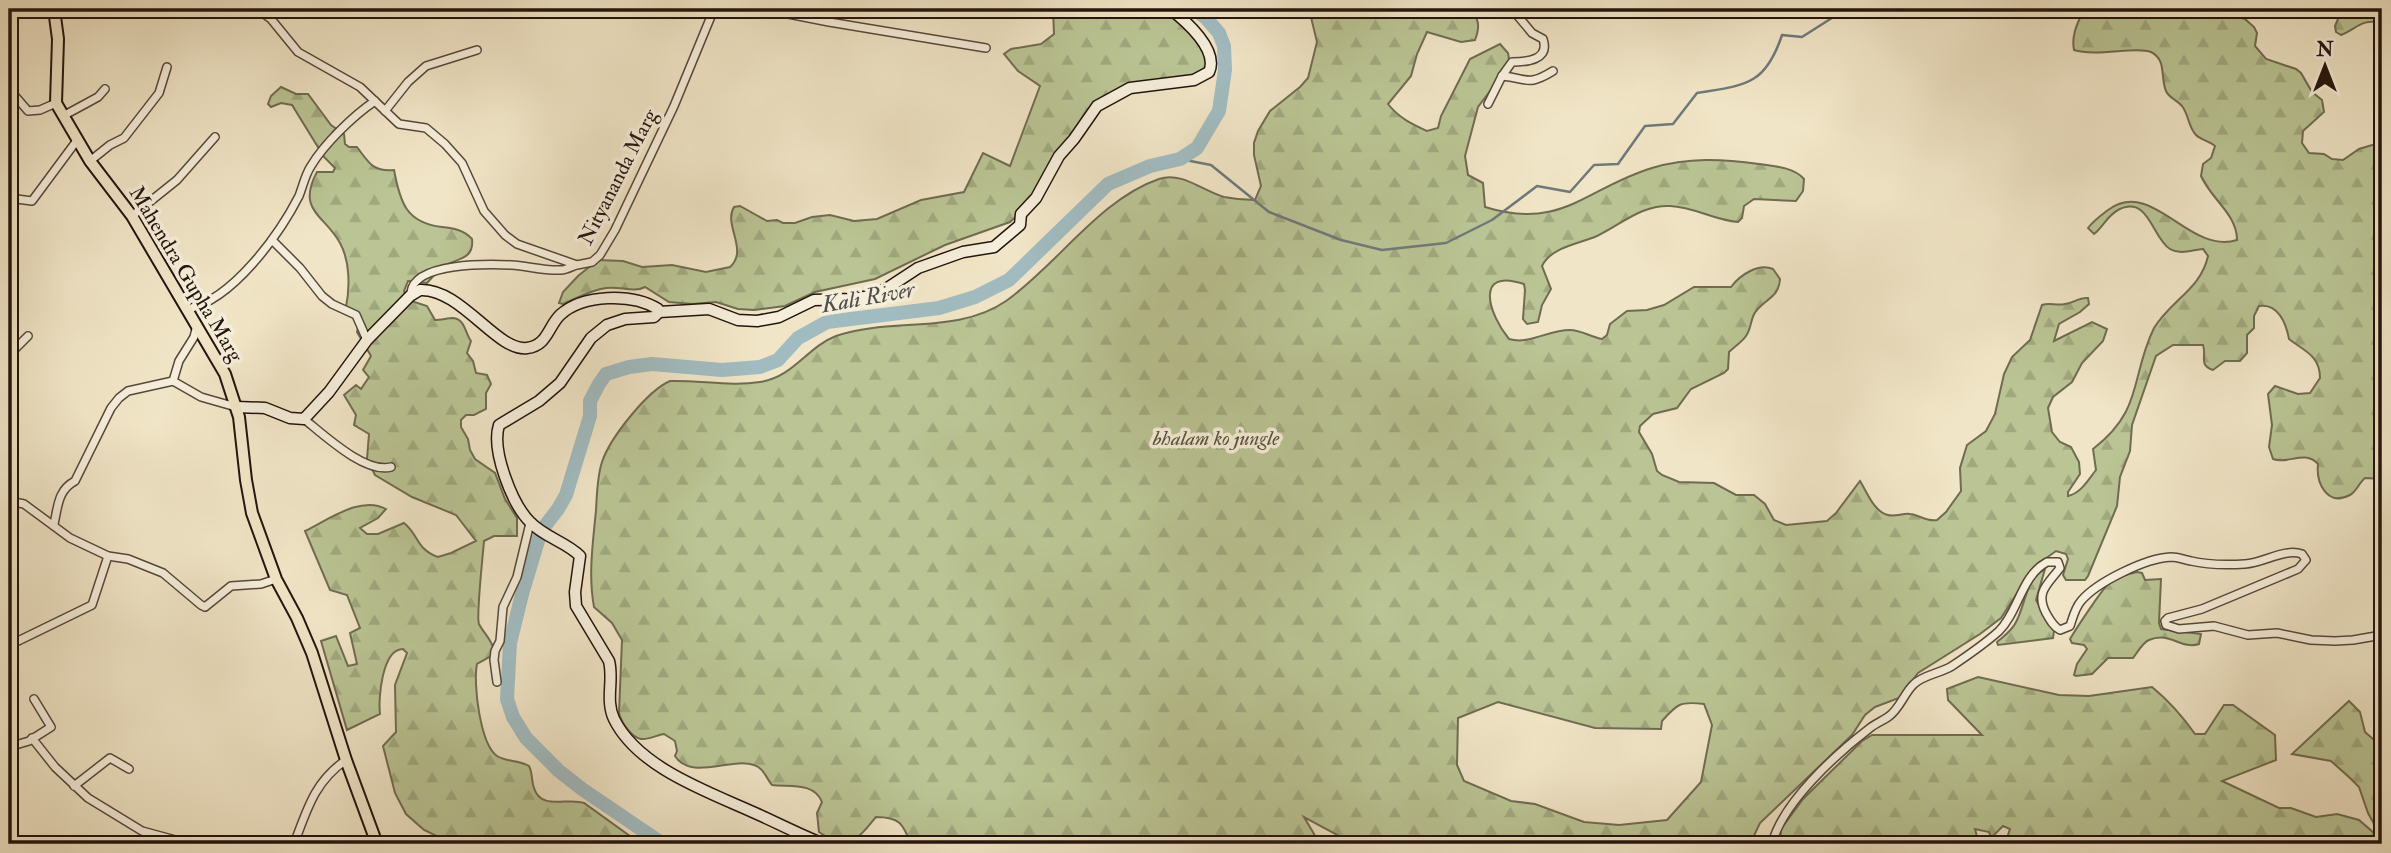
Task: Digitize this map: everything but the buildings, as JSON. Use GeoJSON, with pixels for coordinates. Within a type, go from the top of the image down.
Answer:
{"type":"FeatureCollection","features":[{"type":"Feature","properties":{"kind":"main road"},"geometry":{"type":"LineString","coordinates":[[54,9],[58,39],[56,103]]}},
{"type":"Feature","properties":{"kind":"main road"},"geometry":{"type":"LineString","coordinates":[[824,844],[687,782],[642,753],[628,738],[613,717],[610,705],[609,661],[576,606],[575,592],[580,558],[578,554],[534,526],[512,493],[499,456],[496,437],[499,425],[539,401],[560,383],[591,338],[607,325],[625,319],[650,318],[659,312],[699,308],[738,320],[768,320],[814,300],[870,296],[918,268],[963,252],[994,247],[1020,225],[1021,214],[1036,198],[1059,156],[1097,106],[1130,88],[1194,80],[1209,72],[1211,60],[1205,46],[1170,9]]}},
{"type":"Feature","properties":{"kind":"main road","name":"Mahendra Gupha Marg"},"geometry":{"type":"LineString","coordinates":[[56,103],[90,161],[132,216],[225,374],[236,407],[252,513],[276,579],[312,653],[346,760],[377,844]]}},
{"type":"Feature","properties":{"kind":"main road"},"geometry":{"type":"LineString","coordinates":[[236,407],[265,408],[290,418],[304,419],[329,392],[367,340],[414,293],[428,290],[440,293],[509,344],[524,349],[541,343],[562,313],[583,302],[626,299],[648,304],[659,312]]}},
{"type":"Feature","properties":{"kind":"street","name":"Nityananda Marg"},"geometry":{"type":"LineString","coordinates":[[257,9],[271,19],[298,52],[360,87],[399,124],[426,128],[445,144],[462,163],[484,211],[517,244],[577,265],[593,262],[615,230],[674,107],[714,9]]}},
{"type":"Feature","properties":{"kind":"street"},"geometry":{"type":"LineString","coordinates":[[762,9],[986,48]]}},
{"type":"Feature","properties":{"kind":"street"},"geometry":{"type":"LineString","coordinates":[[1488,104],[1512,62],[1526,62],[1541,57],[1544,51],[1542,39],[1532,33],[1512,9]]}},
{"type":"Feature","properties":{"kind":"street"},"geometry":{"type":"LineString","coordinates":[[385,111],[408,82],[426,66],[477,50]]}},
{"type":"Feature","properties":{"kind":"street"},"geometry":{"type":"LineString","coordinates":[[90,161],[124,138],[159,93],[167,67]]}},
{"type":"Feature","properties":{"kind":"street"},"geometry":{"type":"LineString","coordinates":[[1502,76],[1530,82],[1553,71]]}},
{"type":"Feature","properties":{"kind":"street"},"geometry":{"type":"LineString","coordinates":[[9,89],[28,111],[40,110],[56,103]]}},
{"type":"Feature","properties":{"kind":"street"},"geometry":{"type":"LineString","coordinates":[[63,116],[99,97],[105,89]]}},
{"type":"Feature","properties":{"kind":"street"},"geometry":{"type":"LineString","coordinates":[[188,309],[210,299],[232,284],[262,254],[300,193],[312,163],[347,124],[375,101]]}},
{"type":"Feature","properties":{"kind":"street"},"geometry":{"type":"LineString","coordinates":[[132,216],[177,180],[215,137]]}},
{"type":"Feature","properties":{"kind":"street"},"geometry":{"type":"LineString","coordinates":[[9,198],[32,201],[78,139]]}},
{"type":"Feature","properties":{"kind":"street"},"geometry":{"type":"LineString","coordinates":[[272,240],[323,296],[332,304],[356,315],[367,340]]}},
{"type":"Feature","properties":{"kind":"street"},"geometry":{"type":"LineString","coordinates":[[414,293],[411,288],[415,283],[428,274],[451,266],[511,265],[563,270],[577,265]]}},
{"type":"Feature","properties":{"kind":"street"},"geometry":{"type":"LineString","coordinates":[[173,381],[179,361],[194,337],[197,324]]}},
{"type":"Feature","properties":{"kind":"street"},"geometry":{"type":"LineString","coordinates":[[9,355],[28,337]]}},
{"type":"Feature","properties":{"kind":"street"},"geometry":{"type":"LineString","coordinates":[[54,524],[59,499],[65,486],[75,481],[102,431],[111,408],[128,391],[173,381],[201,397],[236,407]]}},
{"type":"Feature","properties":{"kind":"street"},"geometry":{"type":"LineString","coordinates":[[304,419],[362,461],[379,468],[391,467]]}},
{"type":"Feature","properties":{"kind":"street"},"geometry":{"type":"LineString","coordinates":[[9,501],[24,503],[70,538],[108,556],[128,559],[153,568],[172,580],[201,606],[210,606],[231,586],[261,584],[276,579]]}},
{"type":"Feature","properties":{"kind":"street"},"geometry":{"type":"LineString","coordinates":[[496,682],[494,660],[501,637],[503,607],[517,578],[534,526]]}},
{"type":"Feature","properties":{"kind":"street"},"geometry":{"type":"LineString","coordinates":[[1772,844],[1783,816],[1831,761],[1872,726],[1887,718],[1905,699],[1914,683],[1952,666],[1998,631],[2010,617],[2034,572],[2047,562],[2055,561],[2060,565],[2043,587],[2040,596],[2051,623],[2058,629],[2067,629],[2070,626],[2081,600],[2109,578],[2128,569],[2169,557],[2183,557],[2188,561],[2245,564],[2294,552],[2302,554],[2306,559],[2298,569],[2202,609],[2168,618],[2165,623],[2179,629],[2214,626],[2248,635],[2277,633],[2323,640],[2353,640],[2382,635]]}},
{"type":"Feature","properties":{"kind":"street"},"geometry":{"type":"LineString","coordinates":[[16,642],[92,605],[108,556]]}},
{"type":"Feature","properties":{"kind":"street"},"geometry":{"type":"LineString","coordinates":[[9,747],[51,727],[34,699]]}},
{"type":"Feature","properties":{"kind":"street"},"geometry":{"type":"LineString","coordinates":[[32,738],[88,798],[142,831],[190,844]]}},
{"type":"Feature","properties":{"kind":"street"},"geometry":{"type":"LineString","coordinates":[[74,786],[110,758],[129,769]]}},
{"type":"Feature","properties":{"kind":"street"},"geometry":{"type":"LineString","coordinates":[[294,844],[311,797],[328,775],[346,760]]}},
{"type":"Feature","properties":{"kind":"green space"},"geometry":{"type":"Polygon","coordinates":[[[1053,9],[1163,9],[1182,22],[1206,53],[1208,62],[1203,73],[1133,85],[1107,95],[1095,104],[1039,189],[1010,222],[945,245],[875,279],[815,292],[785,306],[754,310],[738,309],[716,302],[669,302],[645,287],[600,289],[563,304],[559,303],[563,292],[598,260],[623,261],[642,267],[672,265],[706,272],[730,267],[737,253],[731,222],[734,207],[740,206],[767,221],[777,220],[783,223],[830,215],[854,221],[877,219],[921,200],[964,192],[983,153],[1010,166],[1040,86],[1018,71],[1004,54],[1011,49],[1041,44],[1054,34],[1053,9]]]}},
{"type":"Feature","properties":{"kind":"green space","name":"bhalam ko jungle"},"geometry":{"type":"Polygon","coordinates":[[[1309,9],[1472,9],[1478,24],[1475,40],[1461,42],[1427,32],[1411,76],[1388,104],[1401,117],[1427,131],[1438,128],[1441,116],[1470,59],[1500,44],[1508,53],[1510,65],[1478,107],[1465,156],[1468,175],[1483,183],[1485,207],[1512,213],[1534,214],[1554,210],[1573,204],[1629,176],[1665,164],[1692,161],[1732,161],[1777,166],[1795,172],[1804,179],[1803,191],[1796,201],[1754,199],[1744,206],[1742,218],[1738,222],[1679,207],[1660,207],[1641,212],[1597,236],[1559,250],[1542,266],[1551,289],[1542,305],[1538,322],[1527,324],[1523,319],[1524,284],[1508,280],[1497,282],[1490,296],[1496,318],[1509,339],[1531,339],[1570,330],[1602,339],[1607,335],[1610,324],[1627,311],[1647,310],[1664,305],[1694,287],[1731,287],[1750,271],[1773,269],[1780,279],[1777,290],[1755,313],[1746,336],[1729,352],[1728,369],[1691,389],[1677,408],[1653,414],[1640,426],[1639,432],[1652,454],[1657,471],[1662,475],[1679,482],[1714,483],[1736,495],[1754,495],[1765,504],[1774,520],[1786,525],[1827,521],[1860,481],[1875,506],[1883,513],[1910,514],[1937,520],[1961,491],[1960,468],[1967,445],[1986,431],[1995,414],[2004,374],[2012,357],[2030,340],[2042,305],[2059,305],[2088,298],[2089,304],[2059,324],[2054,341],[2092,322],[2107,329],[2103,341],[2082,363],[2072,382],[2053,397],[2048,408],[2052,432],[2060,442],[2071,447],[2079,462],[2080,474],[2068,496],[2084,486],[2096,470],[2093,449],[2121,421],[2128,406],[2154,328],[2199,277],[2208,256],[2203,249],[2182,252],[2170,249],[2149,219],[2137,208],[2118,210],[2094,234],[2088,228],[2108,210],[2124,202],[2140,203],[2156,209],[2202,237],[2219,242],[2237,240],[2233,222],[2201,176],[2203,164],[2211,158],[2215,146],[2196,135],[2182,106],[2167,93],[2156,55],[2145,50],[2074,50],[2076,29],[2084,9],[2213,9],[2245,19],[2254,27],[2257,33],[2255,46],[2266,59],[2296,69],[2312,92],[2322,100],[2324,112],[2303,131],[2302,143],[2309,153],[2343,160],[2359,149],[2382,142],[2382,479],[2365,478],[2352,494],[2335,498],[2321,485],[2318,464],[2313,460],[2302,457],[2273,459],[2269,447],[2272,425],[2268,394],[2275,386],[2298,394],[2310,393],[2320,378],[2314,359],[2289,339],[2286,327],[2276,311],[2259,306],[2254,316],[2254,328],[2247,335],[2247,353],[2240,361],[2225,361],[2213,370],[2204,363],[2203,345],[2173,345],[2156,356],[2132,425],[2130,451],[2120,477],[2117,506],[2085,580],[2066,580],[2063,575],[2068,559],[2066,554],[2056,551],[2034,567],[2001,618],[1918,673],[1899,698],[1875,707],[1865,715],[1852,735],[1760,823],[1750,844],[1479,844],[1419,839],[1414,844],[1354,844],[1304,817],[1320,844],[911,844],[900,823],[890,818],[876,817],[864,832],[852,841],[838,842],[819,832],[817,813],[822,802],[813,791],[801,787],[772,785],[757,766],[745,763],[691,767],[675,756],[675,741],[664,734],[641,739],[630,732],[619,713],[622,640],[612,623],[594,607],[591,571],[602,462],[613,441],[640,405],[670,381],[738,384],[772,379],[826,341],[857,330],[945,322],[987,311],[1025,286],[1117,201],[1159,179],[1175,178],[1224,197],[1255,200],[1261,186],[1254,155],[1258,131],[1270,111],[1308,78],[1317,42],[1309,9]],[[1498,702],[1458,718],[1457,765],[1464,781],[1511,801],[1535,804],[1584,822],[1619,825],[1667,820],[1701,782],[1712,725],[1704,704],[1689,703],[1676,707],[1662,721],[1661,729],[1595,728],[1498,702]]]}},
{"type":"Feature","properties":{"kind":"green space"},"geometry":{"type":"Polygon","coordinates":[[[2342,9],[2382,9],[2382,23],[2364,23],[2341,35],[2336,32],[2335,26],[2342,9]]]}},
{"type":"Feature","properties":{"kind":"green space"},"geometry":{"type":"Polygon","coordinates":[[[281,87],[296,94],[308,94],[331,125],[344,134],[345,144],[357,147],[376,168],[394,170],[402,201],[413,216],[430,225],[458,230],[472,239],[471,250],[466,256],[445,266],[427,283],[408,281],[404,291],[408,300],[427,306],[435,320],[453,318],[460,321],[471,341],[467,353],[473,361],[476,373],[487,375],[491,384],[486,393],[486,409],[474,415],[466,415],[461,420],[461,427],[475,459],[495,473],[505,499],[517,518],[517,536],[494,536],[484,541],[478,619],[493,647],[491,656],[477,664],[477,698],[482,727],[491,749],[497,756],[529,766],[534,788],[543,799],[584,803],[641,844],[453,844],[424,830],[406,814],[395,793],[383,746],[396,732],[395,685],[407,653],[403,649],[390,657],[386,666],[381,687],[380,714],[347,730],[321,641],[336,636],[348,666],[357,664],[350,633],[360,628],[347,595],[330,590],[305,531],[355,507],[376,505],[386,509],[378,518],[360,528],[367,534],[378,534],[404,523],[426,550],[438,557],[476,541],[456,515],[412,497],[375,475],[367,459],[369,434],[354,425],[356,415],[344,395],[356,385],[361,389],[369,377],[363,370],[371,356],[357,332],[359,323],[346,307],[348,274],[343,250],[334,234],[315,212],[310,196],[311,185],[317,172],[333,172],[335,168],[324,157],[292,105],[281,103],[271,107],[268,104],[271,96],[281,87]]]}},
{"type":"Feature","properties":{"kind":"green space"},"geometry":{"type":"Polygon","coordinates":[[[2045,569],[2036,600],[2054,631],[2053,638],[1998,645],[1997,642],[2014,625],[2034,579],[2045,569]]]}},
{"type":"Feature","properties":{"kind":"green space"},"geometry":{"type":"Polygon","coordinates":[[[2137,572],[2142,573],[2145,580],[2161,579],[2161,629],[2201,634],[2199,644],[2187,645],[2156,638],[2144,643],[2133,658],[2108,658],[2092,674],[2074,675],[2077,664],[2087,649],[2084,645],[2072,643],[2070,639],[2110,582],[2137,572]]]}},
{"type":"Feature","properties":{"kind":"green space"},"geometry":{"type":"Polygon","coordinates":[[[1978,677],[2059,695],[2089,696],[2152,687],[2175,709],[2195,734],[2205,734],[2224,705],[2233,705],[2275,735],[2276,760],[2222,781],[2279,808],[2291,808],[2316,817],[2337,814],[2359,820],[2382,840],[2382,844],[2005,844],[2010,829],[2003,826],[1991,838],[1989,832],[1975,829],[1979,844],[1780,844],[1781,829],[1803,799],[1862,741],[1872,735],[1982,735],[1948,700],[1947,689],[1978,677]]]}},
{"type":"Feature","properties":{"kind":"green space"},"geometry":{"type":"Polygon","coordinates":[[[2349,701],[2360,712],[2365,732],[2382,747],[2382,838],[2368,813],[2359,787],[2350,778],[2331,761],[2292,754],[2349,701]]]}},
{"type":"Feature","properties":{"kind":"waterway","name":"Kali River"},"geometry":{"type":"LineString","coordinates":[[663,844],[559,771],[526,738],[513,717],[507,699],[510,643],[522,594],[541,531],[566,495],[590,416],[590,401],[599,384],[606,374],[652,364],[722,370],[760,367],[778,360],[798,338],[827,322],[939,308],[975,297],[1009,280],[1108,184],[1150,166],[1180,159],[1197,148],[1219,111],[1225,70],[1224,46],[1219,33],[1194,9]]}},
{"type":"Feature","properties":{"kind":"waterway"},"geometry":{"type":"LineString","coordinates":[[1180,159],[1211,165],[1269,212],[1341,240],[1382,250],[1446,243],[1492,220],[1537,186],[1570,192],[1594,165],[1618,164],[1645,126],[1673,124],[1697,93],[1741,85],[1751,80],[1768,64],[1782,35],[1802,37],[1846,9]]}}]}
